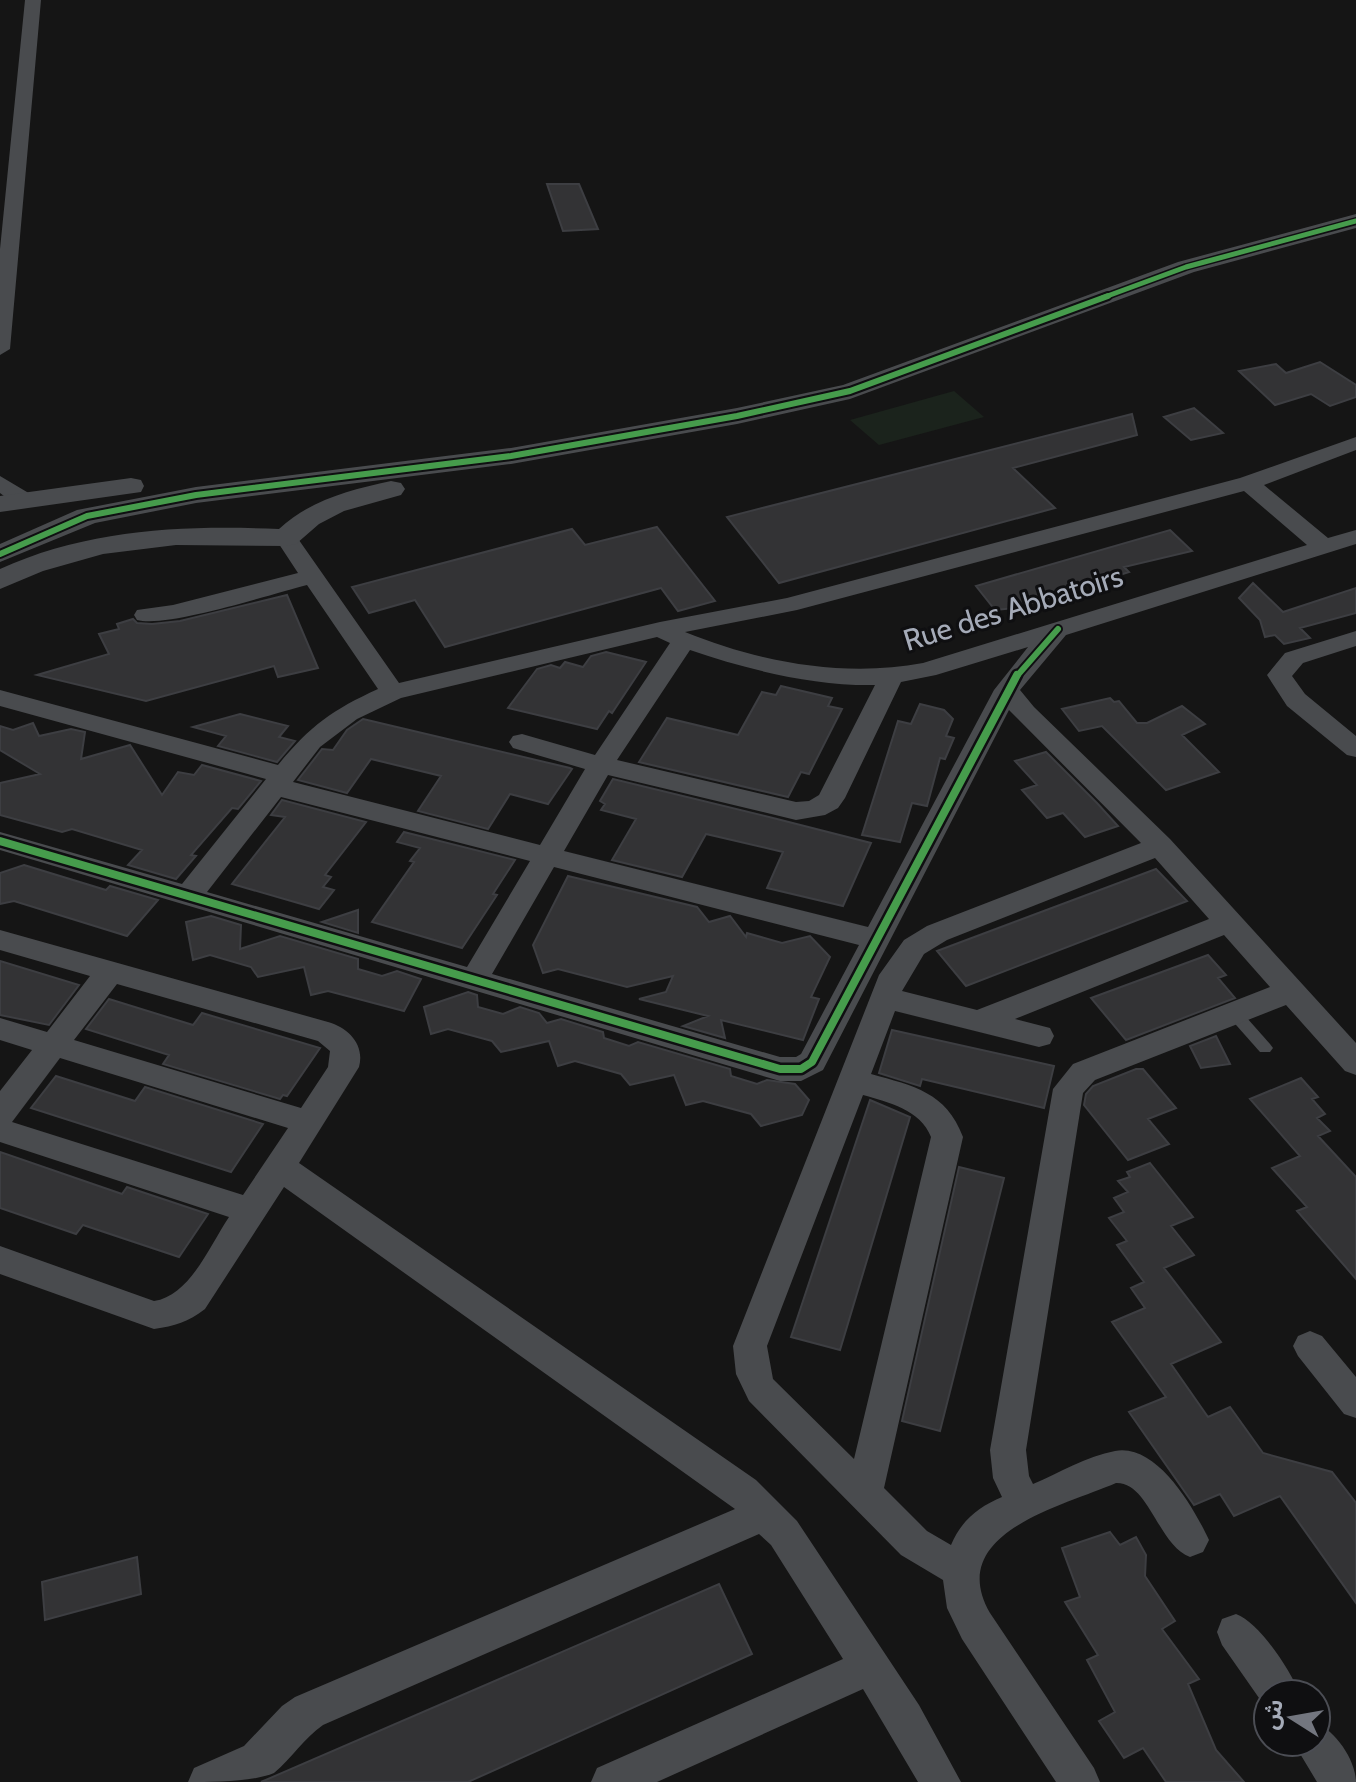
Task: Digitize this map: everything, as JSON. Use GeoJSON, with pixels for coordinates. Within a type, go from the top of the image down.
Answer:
{"type":"FeatureCollection","features":[{"type":"Feature","properties":{"kind":"street"},"geometry":{"type":"LineString","coordinates":[[0,349],[33,0]]}},
{"type":"Feature","properties":{"kind":"street"},"geometry":{"type":"LineString","coordinates":[[0,483],[12,502],[484,440],[831,380],[1170,261],[1356,208]]}},
{"type":"Feature","properties":{"kind":"street"},"geometry":{"type":"LineString","coordinates":[[0,554],[87,516],[196,495],[511,456],[737,416],[850,391],[1186,267],[1356,221]]}},
{"type":"Feature","properties":{"kind":"street"},"geometry":{"type":"LineString","coordinates":[[187,898],[278,781],[328,726],[393,692],[671,635],[789,605],[1248,483],[1356,443]]}},
{"type":"Feature","properties":{"kind":"street"},"geometry":{"type":"LineString","coordinates":[[0,580],[23,567],[156,538],[222,535],[286,538],[306,519],[335,503],[439,478],[511,456]]}},
{"type":"Feature","properties":{"kind":"street"},"geometry":{"type":"LineString","coordinates":[[1248,483],[1323,546]]}},
{"type":"Feature","properties":{"kind":"street","name":"Rue des Abbatoirs"},"geometry":{"type":"LineString","coordinates":[[671,635],[807,674],[842,678],[891,677],[977,655],[1356,537]]}},
{"type":"Feature","properties":{"kind":"street"},"geometry":{"type":"LineString","coordinates":[[286,538],[310,577],[393,692]]}},
{"type":"Feature","properties":{"kind":"street"},"geometry":{"type":"LineString","coordinates":[[146,615],[173,612],[310,577]]}},
{"type":"Feature","properties":{"kind":"street"},"geometry":{"type":"LineString","coordinates":[[0,841],[473,981],[791,1071],[801,1069],[812,1062],[1007,690],[1058,629]]}},
{"type":"Feature","properties":{"kind":"street"},"geometry":{"type":"LineString","coordinates":[[473,981],[601,765],[671,635]]}},
{"type":"Feature","properties":{"kind":"street"},"geometry":{"type":"LineString","coordinates":[[1356,638],[1294,658],[1279,675],[1296,700],[1356,749]]}},
{"type":"Feature","properties":{"kind":"street"},"geometry":{"type":"LineString","coordinates":[[977,655],[1024,666]]}},
{"type":"Feature","properties":{"kind":"street"},"geometry":{"type":"LineString","coordinates":[[522,742],[601,765],[796,811],[818,809],[832,798],[891,677]]}},
{"type":"Feature","properties":{"kind":"street"},"geometry":{"type":"LineString","coordinates":[[1007,690],[1025,713],[1160,846],[1356,1063]]}},
{"type":"Feature","properties":{"kind":"street"},"geometry":{"type":"LineString","coordinates":[[0,698],[547,857],[874,939]]}},
{"type":"Feature","properties":{"kind":"street"},"geometry":{"type":"LineString","coordinates":[[960,1570],[914,1543],[761,1390],[749,1360],[755,1332],[898,965],[924,939],[1160,846]]}},
{"type":"Feature","properties":{"kind":"street"},"geometry":{"type":"LineString","coordinates":[[979,1021],[1229,922]]}},
{"type":"Feature","properties":{"kind":"street"},"geometry":{"type":"LineString","coordinates":[[0,940],[328,1033],[338,1038],[344,1046],[346,1065],[193,1299],[176,1312],[165,1315],[145,1312],[0,1260]]}},
{"type":"Feature","properties":{"kind":"street"},"geometry":{"type":"LineString","coordinates":[[0,1114],[111,970]]}},
{"type":"Feature","properties":{"kind":"street"},"geometry":{"type":"LineString","coordinates":[[1025,1504],[1011,1478],[1008,1450],[1068,1089],[1084,1072],[1291,991]]}},
{"type":"Feature","properties":{"kind":"street"},"geometry":{"type":"LineString","coordinates":[[885,998],[1039,1036]]}},
{"type":"Feature","properties":{"kind":"street"},"geometry":{"type":"LineString","coordinates":[[0,1029],[307,1122]]}},
{"type":"Feature","properties":{"kind":"street"},"geometry":{"type":"LineString","coordinates":[[853,1080],[931,1109],[945,1127],[947,1137],[864,1495]]}},
{"type":"Feature","properties":{"kind":"street"},"geometry":{"type":"LineString","coordinates":[[0,1130],[249,1210]]}},
{"type":"Feature","properties":{"kind":"street"},"geometry":{"type":"LineString","coordinates":[[278,1166],[730,1483],[766,1513],[784,1533],[905,1719],[941,1782]]}},
{"type":"Feature","properties":{"kind":"street"},"geometry":{"type":"LineString","coordinates":[[1310,1346],[1356,1403]]}},
{"type":"Feature","properties":{"kind":"street"},"geometry":{"type":"LineString","coordinates":[[1080,1782],[966,1608],[960,1570],[972,1540],[995,1517],[1114,1467],[1124,1466],[1150,1480],[1190,1540]]}},
{"type":"Feature","properties":{"kind":"street"},"geometry":{"type":"LineString","coordinates":[[208,1782],[258,1760],[290,1725],[309,1711],[766,1513]]}},
{"type":"Feature","properties":{"kind":"street"},"geometry":{"type":"LineString","coordinates":[[1236,1632],[1269,1678]]}},
{"type":"Feature","properties":{"kind":"street"},"geometry":{"type":"LineString","coordinates":[[611,1782],[869,1667]]}},
{"type":"Feature","properties":{"kind":"street"},"geometry":{"type":"LineString","coordinates":[[1324,1758],[1341,1782]]}},
{"type":"Feature","properties":{"kind":"lane"},"geometry":{"type":"LineString","coordinates":[[1234,1013],[1265,1048]]}},
{"type":"Feature","properties":{"kind":"shaded area"},"geometry":{"type":"Polygon","coordinates":[[[954,391],[984,417],[879,445],[850,420],[954,391]]]}},
{"type":"Feature","properties":{"kind":"building"},"geometry":{"type":"Polygon","coordinates":[[[547,184],[579,184],[598,229],[563,231],[547,184]]]}},
{"type":"Feature","properties":{"kind":"building"},"geometry":{"type":"Polygon","coordinates":[[[1320,362],[1356,385],[1356,397],[1330,406],[1311,394],[1275,405],[1239,371],[1276,364],[1286,373],[1320,362]]]}},
{"type":"Feature","properties":{"kind":"building"},"geometry":{"type":"Polygon","coordinates":[[[1194,408],[1223,433],[1191,440],[1164,417],[1194,408]]]}},
{"type":"Feature","properties":{"kind":"building"},"geometry":{"type":"Polygon","coordinates":[[[1132,414],[1137,435],[1013,468],[1055,508],[779,583],[727,517],[1132,414]]]}},
{"type":"Feature","properties":{"kind":"building"},"geometry":{"type":"Polygon","coordinates":[[[657,527],[715,601],[678,611],[661,588],[445,647],[415,600],[369,613],[352,587],[572,529],[585,545],[657,527]]]}},
{"type":"Feature","properties":{"kind":"building"},"geometry":{"type":"Polygon","coordinates":[[[1170,530],[1192,551],[1124,567],[1129,572],[1015,608],[995,610],[976,586],[1170,530]]]}},
{"type":"Feature","properties":{"kind":"building"},"geometry":{"type":"Polygon","coordinates":[[[1253,583],[1283,612],[1356,588],[1356,613],[1300,628],[1310,638],[1284,644],[1275,635],[1265,637],[1260,620],[1239,598],[1253,583]]]}},
{"type":"Feature","properties":{"kind":"building"},"geometry":{"type":"Polygon","coordinates":[[[287,595],[318,668],[278,677],[274,666],[146,701],[37,675],[109,654],[99,634],[119,629],[117,624],[133,619],[137,623],[152,624],[180,621],[287,595]]]}},
{"type":"Feature","properties":{"kind":"building"},"geometry":{"type":"Polygon","coordinates":[[[606,652],[646,662],[612,713],[609,711],[597,729],[508,708],[537,669],[551,665],[560,668],[565,662],[583,667],[591,656],[606,652]]]}},
{"type":"Feature","properties":{"kind":"building"},"geometry":{"type":"Polygon","coordinates":[[[781,686],[832,698],[828,706],[842,709],[809,774],[801,772],[788,797],[639,762],[667,718],[738,735],[762,692],[776,695],[781,686]]]}},
{"type":"Feature","properties":{"kind":"building"},"geometry":{"type":"Polygon","coordinates":[[[1110,698],[1114,702],[1119,701],[1137,723],[1147,723],[1182,706],[1205,724],[1182,735],[1219,772],[1166,790],[1102,726],[1079,731],[1062,709],[1110,698]]]}},
{"type":"Feature","properties":{"kind":"building"},"geometry":{"type":"Polygon","coordinates":[[[920,704],[944,710],[953,719],[946,736],[954,738],[945,759],[940,758],[927,806],[912,803],[900,842],[862,835],[898,721],[911,724],[920,704]]]}},
{"type":"Feature","properties":{"kind":"building"},"geometry":{"type":"Polygon","coordinates":[[[240,714],[288,726],[279,737],[295,741],[277,762],[218,746],[226,736],[193,727],[240,714]]]}},
{"type":"Feature","properties":{"kind":"building"},"geometry":{"type":"Polygon","coordinates":[[[363,719],[572,769],[548,804],[510,794],[488,829],[418,811],[441,776],[371,759],[347,793],[298,780],[322,749],[333,750],[347,730],[363,719]]]}},
{"type":"Feature","properties":{"kind":"building"},"geometry":{"type":"Polygon","coordinates":[[[33,723],[39,736],[71,729],[85,732],[81,759],[130,745],[162,795],[178,772],[194,775],[202,765],[261,781],[238,809],[232,808],[191,855],[196,856],[176,879],[128,865],[142,850],[72,829],[62,832],[0,815],[0,783],[40,774],[0,750],[0,726],[13,730],[33,723]]]}},
{"type":"Feature","properties":{"kind":"building"},"geometry":{"type":"Polygon","coordinates":[[[1046,752],[1118,826],[1085,837],[1063,813],[1047,818],[1022,790],[1037,785],[1015,761],[1046,752]]]}},
{"type":"Feature","properties":{"kind":"building"},"geometry":{"type":"Polygon","coordinates":[[[613,779],[871,843],[843,906],[767,888],[783,852],[706,834],[682,877],[612,860],[636,819],[601,810],[605,804],[600,801],[613,779]]]}},
{"type":"Feature","properties":{"kind":"building"},"geometry":{"type":"Polygon","coordinates":[[[282,800],[366,822],[325,875],[331,877],[323,887],[334,890],[319,909],[232,884],[285,817],[271,815],[282,800]]]}},
{"type":"Feature","properties":{"kind":"building"},"geometry":{"type":"Polygon","coordinates":[[[404,832],[515,860],[493,894],[497,895],[462,948],[372,922],[414,862],[410,861],[420,848],[397,842],[404,832]]]}},
{"type":"Feature","properties":{"kind":"building"},"geometry":{"type":"Polygon","coordinates":[[[24,865],[106,890],[110,886],[158,900],[127,936],[14,901],[0,904],[0,873],[24,865]]]}},
{"type":"Feature","properties":{"kind":"building"},"geometry":{"type":"Polygon","coordinates":[[[1156,869],[1187,901],[966,986],[937,951],[1156,869]]]}},
{"type":"Feature","properties":{"kind":"building"},"geometry":{"type":"Polygon","coordinates":[[[568,876],[697,907],[709,922],[730,916],[746,937],[747,933],[782,943],[810,936],[830,957],[811,997],[819,999],[803,1040],[721,1020],[725,1038],[683,1026],[708,1016],[639,999],[666,992],[673,976],[627,987],[558,969],[543,973],[533,945],[568,876]]]}},
{"type":"Feature","properties":{"kind":"building"},"geometry":{"type":"Polygon","coordinates":[[[358,910],[358,933],[322,922],[358,910]]]}},
{"type":"Feature","properties":{"kind":"building"},"geometry":{"type":"Polygon","coordinates":[[[211,916],[241,925],[240,949],[280,936],[358,959],[358,969],[382,976],[397,971],[421,979],[404,1011],[328,991],[311,995],[304,967],[258,977],[251,967],[210,955],[193,960],[186,922],[211,916]]]}},
{"type":"Feature","properties":{"kind":"building"},"geometry":{"type":"Polygon","coordinates":[[[1208,955],[1226,975],[1218,978],[1235,998],[1126,1040],[1091,998],[1208,955]]]}},
{"type":"Feature","properties":{"kind":"building"},"geometry":{"type":"Polygon","coordinates":[[[0,961],[79,985],[49,1025],[0,1015],[0,961]]]}},
{"type":"Feature","properties":{"kind":"building"},"geometry":{"type":"Polygon","coordinates":[[[468,992],[477,995],[478,1007],[503,1014],[520,1007],[539,1013],[547,1023],[561,1019],[603,1032],[604,1038],[629,1046],[638,1042],[730,1069],[731,1076],[757,1084],[767,1080],[795,1084],[809,1100],[802,1115],[761,1126],[751,1114],[703,1101],[686,1105],[674,1075],[630,1085],[621,1074],[575,1061],[558,1066],[549,1041],[501,1052],[492,1041],[448,1029],[431,1034],[424,1007],[468,992]]]}},
{"type":"Feature","properties":{"kind":"building"},"geometry":{"type":"Polygon","coordinates":[[[109,999],[193,1025],[202,1013],[320,1048],[287,1096],[283,1095],[280,1099],[163,1064],[169,1055],[86,1029],[109,999]]]}},
{"type":"Feature","properties":{"kind":"building"},"geometry":{"type":"Polygon","coordinates":[[[892,1030],[1054,1066],[1044,1108],[922,1079],[920,1086],[879,1073],[892,1030]]]}},
{"type":"Feature","properties":{"kind":"building"},"geometry":{"type":"Polygon","coordinates":[[[1216,1036],[1230,1064],[1201,1068],[1190,1046],[1216,1036]]]}},
{"type":"Feature","properties":{"kind":"building"},"geometry":{"type":"Polygon","coordinates":[[[1143,1069],[1176,1108],[1148,1119],[1169,1144],[1128,1160],[1084,1105],[1086,1094],[1093,1086],[1143,1069]]]}},
{"type":"Feature","properties":{"kind":"building"},"geometry":{"type":"Polygon","coordinates":[[[56,1076],[135,1101],[145,1087],[263,1124],[231,1172],[31,1108],[56,1076]]]}},
{"type":"Feature","properties":{"kind":"building"},"geometry":{"type":"Polygon","coordinates":[[[1301,1078],[1318,1097],[1312,1099],[1325,1114],[1317,1118],[1330,1131],[1318,1136],[1356,1177],[1356,1279],[1297,1211],[1307,1207],[1272,1168],[1300,1156],[1250,1099],[1301,1078]]]}},
{"type":"Feature","properties":{"kind":"building"},"geometry":{"type":"Polygon","coordinates":[[[870,1100],[910,1117],[840,1350],[791,1337],[870,1100]]]}},
{"type":"Feature","properties":{"kind":"building"},"geometry":{"type":"Polygon","coordinates":[[[0,1152],[122,1194],[127,1187],[208,1214],[179,1257],[83,1225],[76,1234],[0,1208],[0,1152]]]}},
{"type":"Feature","properties":{"kind":"building"},"geometry":{"type":"Polygon","coordinates":[[[1150,1163],[1193,1217],[1171,1226],[1194,1255],[1164,1268],[1221,1342],[1171,1364],[1208,1417],[1230,1407],[1263,1453],[1332,1472],[1356,1503],[1356,1603],[1280,1496],[1234,1516],[1220,1494],[1194,1505],[1129,1412],[1166,1397],[1112,1322],[1145,1308],[1131,1288],[1144,1282],[1117,1245],[1127,1241],[1109,1218],[1124,1212],[1114,1198],[1128,1192],[1118,1181],[1130,1177],[1127,1172],[1150,1163]]]}},
{"type":"Feature","properties":{"kind":"building"},"geometry":{"type":"Polygon","coordinates":[[[959,1167],[1004,1178],[940,1431],[902,1421],[959,1167]]]}},
{"type":"Feature","properties":{"kind":"building"},"geometry":{"type":"Polygon","coordinates":[[[1110,1532],[1120,1545],[1136,1537],[1146,1555],[1145,1576],[1175,1621],[1162,1629],[1199,1679],[1188,1684],[1216,1750],[1244,1782],[1166,1782],[1143,1748],[1124,1758],[1099,1721],[1115,1712],[1087,1660],[1098,1655],[1065,1602],[1080,1597],[1062,1548],[1110,1532]]]}},
{"type":"Feature","properties":{"kind":"building"},"geometry":{"type":"Polygon","coordinates":[[[137,1557],[141,1594],[45,1620],[42,1582],[137,1557]]]}},
{"type":"Feature","properties":{"kind":"building"},"geometry":{"type":"Polygon","coordinates":[[[719,1584],[752,1654],[468,1782],[261,1782],[719,1584]]]}},
{"type":"Feature","properties":{"kind":"cycle path"},"geometry":{"type":"LineString","coordinates":[[0,554],[87,516],[196,495],[511,456],[737,416],[850,391],[1186,267],[1356,221]]}},
{"type":"Feature","properties":{"kind":"cycle path"},"geometry":{"type":"LineString","coordinates":[[0,841],[780,1069],[801,1069],[812,1062],[1007,690],[1058,629]]}}]}
